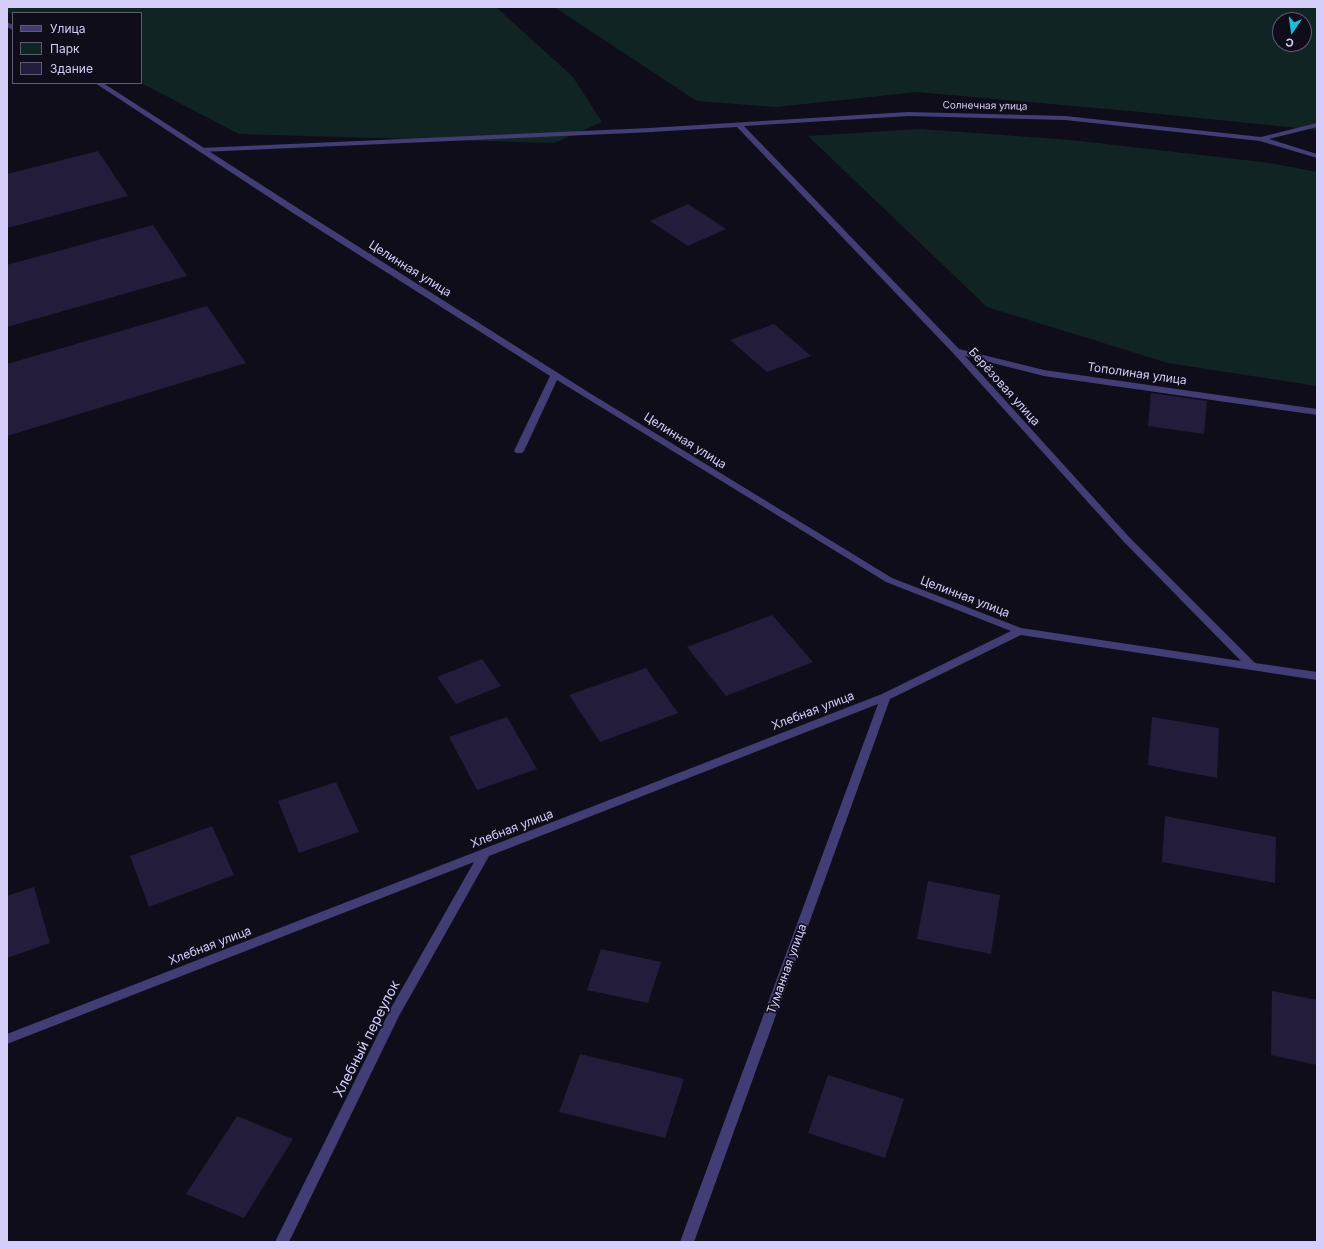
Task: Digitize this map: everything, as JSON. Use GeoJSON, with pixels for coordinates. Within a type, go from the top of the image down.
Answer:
{"type":"FeatureCollection","features":[{"type":"Feature","properties":{"kind":"street","name":"Целинная улица"},"geometry":{"type":"LineString","coordinates":[[100,84],[555,375],[889,580],[1020,631],[1317,676]]}},
{"type":"Feature","properties":{"kind":"street","name":"Солнечная улица"},"geometry":{"type":"LineString","coordinates":[[201,150],[650,130],[908,114],[1066,118],[1261,139],[1317,156]]}},
{"type":"Feature","properties":{"kind":"street","name":"Берёзовая улица"},"geometry":{"type":"LineString","coordinates":[[738,124],[956,351],[1127,540],[1252,666]]}},
{"type":"Feature","properties":{"kind":"street"},"geometry":{"type":"LineString","coordinates":[[1261,139],[1317,125]]}},
{"type":"Feature","properties":{"kind":"street","name":"Тополиная улица"},"geometry":{"type":"LineString","coordinates":[[956,351],[1044,373],[1317,412]]}},
{"type":"Feature","properties":{"kind":"street"},"geometry":{"type":"LineString","coordinates":[[519,451],[555,375]]}},
{"type":"Feature","properties":{"kind":"street","name":"Хлебная улица"},"geometry":{"type":"LineString","coordinates":[[7,1039],[886,697],[1020,631]]}},
{"type":"Feature","properties":{"kind":"street","name":"Туманная улица"},"geometry":{"type":"LineString","coordinates":[[687,1242],[886,697]]}},
{"type":"Feature","properties":{"kind":"street","name":"Хлебный переулок"},"geometry":{"type":"LineString","coordinates":[[282,1242],[396,1012],[485,853]]}},
{"type":"Feature","properties":{"kind":"green space"},"geometry":{"type":"Polygon","coordinates":[[[7,7],[496,7],[573,77],[602,122],[554,143],[239,134],[142,84],[142,12],[12,12],[12,14],[7,12],[7,7]]]}},
{"type":"Feature","properties":{"kind":"green space"},"geometry":{"type":"Polygon","coordinates":[[[554,7],[1317,7],[1317,130],[1141,112],[917,92],[776,107],[697,101],[554,7]]]}},
{"type":"Feature","properties":{"kind":"green space"},"geometry":{"type":"Polygon","coordinates":[[[920,129],[1071,140],[1270,163],[1317,172],[1317,386],[1168,363],[987,307],[808,136],[920,129]]]}},
{"type":"Feature","properties":{"kind":"building"},"geometry":{"type":"Polygon","coordinates":[[[98,151],[128,196],[7,228],[7,174],[98,151]]]}},
{"type":"Feature","properties":{"kind":"building"},"geometry":{"type":"Polygon","coordinates":[[[688,204],[726,229],[688,246],[650,221],[688,204]]]}},
{"type":"Feature","properties":{"kind":"building"},"geometry":{"type":"Polygon","coordinates":[[[153,225],[187,276],[7,327],[7,265],[153,225]]]}},
{"type":"Feature","properties":{"kind":"building"},"geometry":{"type":"Polygon","coordinates":[[[207,306],[246,363],[7,436],[7,364],[207,306]]]}},
{"type":"Feature","properties":{"kind":"building"},"geometry":{"type":"Polygon","coordinates":[[[774,324],[811,356],[767,372],[730,340],[774,324]]]}},
{"type":"Feature","properties":{"kind":"building"},"geometry":{"type":"Polygon","coordinates":[[[1151,393],[1207,401],[1204,434],[1148,426],[1151,393]]]}},
{"type":"Feature","properties":{"kind":"building"},"geometry":{"type":"Polygon","coordinates":[[[772,615],[813,662],[726,696],[687,647],[772,615]]]}},
{"type":"Feature","properties":{"kind":"building"},"geometry":{"type":"Polygon","coordinates":[[[482,659],[501,686],[456,704],[437,677],[482,659]]]}},
{"type":"Feature","properties":{"kind":"building"},"geometry":{"type":"Polygon","coordinates":[[[646,668],[678,713],[600,742],[569,695],[646,668]]]}},
{"type":"Feature","properties":{"kind":"building"},"geometry":{"type":"Polygon","coordinates":[[[507,717],[537,769],[477,790],[449,737],[507,717]]]}},
{"type":"Feature","properties":{"kind":"building"},"geometry":{"type":"Polygon","coordinates":[[[1152,717],[1219,728],[1217,778],[1148,765],[1152,717]]]}},
{"type":"Feature","properties":{"kind":"building"},"geometry":{"type":"Polygon","coordinates":[[[336,782],[359,832],[299,853],[278,801],[336,782]]]}},
{"type":"Feature","properties":{"kind":"building"},"geometry":{"type":"Polygon","coordinates":[[[1165,816],[1276,837],[1275,883],[1162,862],[1165,816]]]}},
{"type":"Feature","properties":{"kind":"building"},"geometry":{"type":"Polygon","coordinates":[[[212,826],[234,875],[149,907],[130,856],[212,826]]]}},
{"type":"Feature","properties":{"kind":"building"},"geometry":{"type":"Polygon","coordinates":[[[928,881],[1000,895],[991,954],[917,939],[928,881]]]}},
{"type":"Feature","properties":{"kind":"building"},"geometry":{"type":"Polygon","coordinates":[[[34,887],[50,943],[7,958],[7,896],[34,887]]]}},
{"type":"Feature","properties":{"kind":"building"},"geometry":{"type":"Polygon","coordinates":[[[601,949],[661,962],[648,1003],[587,990],[601,949]]]}},
{"type":"Feature","properties":{"kind":"building"},"geometry":{"type":"Polygon","coordinates":[[[1272,991],[1317,1000],[1317,1065],[1271,1055],[1272,991]]]}},
{"type":"Feature","properties":{"kind":"building"},"geometry":{"type":"Polygon","coordinates":[[[580,1054],[684,1079],[665,1138],[559,1112],[580,1054]]]}},
{"type":"Feature","properties":{"kind":"building"},"geometry":{"type":"Polygon","coordinates":[[[828,1075],[904,1099],[885,1158],[808,1133],[828,1075]]]}},
{"type":"Feature","properties":{"kind":"building"},"geometry":{"type":"Polygon","coordinates":[[[237,1116],[293,1139],[244,1218],[186,1194],[237,1116]]]}}]}
